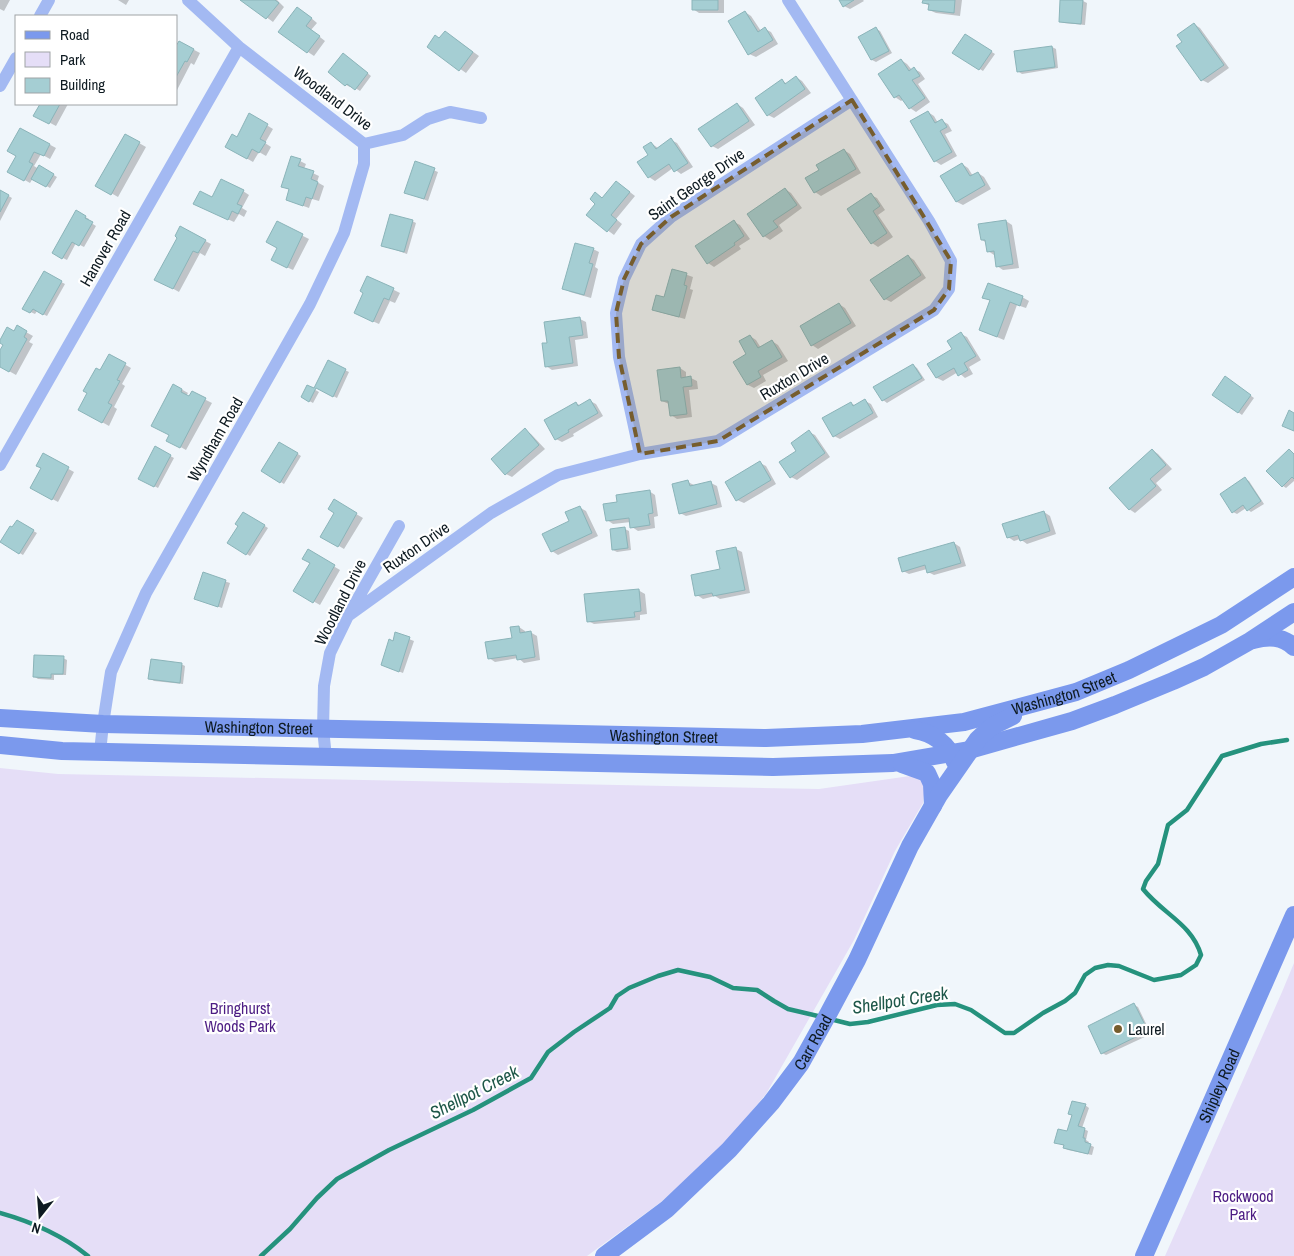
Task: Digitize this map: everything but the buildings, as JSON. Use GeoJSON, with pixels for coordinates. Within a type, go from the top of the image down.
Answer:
{"type":"FeatureCollection","features":[{"type":"Feature","properties":{"kind":"main road","name":"Washington Street"},"geometry":{"type":"LineString","coordinates":[[0,718],[103,724],[766,738],[862,734],[964,722],[1076,692],[1129,670],[1221,625],[1294,577]]}},
{"type":"Feature","properties":{"kind":"main road","name":"Washington Street"},"geometry":{"type":"LineString","coordinates":[[0,745],[62,751],[773,767],[893,763],[969,750],[1072,720],[1115,705],[1196,670],[1250,641],[1294,612]]}},
{"type":"Feature","properties":{"kind":"main road"},"geometry":{"type":"LineString","coordinates":[[1250,641],[1274,637],[1282,639],[1294,647]]}},
{"type":"Feature","properties":{"kind":"main road","name":"Carr Road"},"geometry":{"type":"LineString","coordinates":[[604,1256],[667,1209],[729,1150],[783,1087],[800,1063],[857,960],[910,846],[978,738],[991,727],[1007,718],[1076,692]]}},
{"type":"Feature","properties":{"kind":"main road"},"geometry":{"type":"LineString","coordinates":[[906,729],[926,732],[936,738],[951,754],[955,772]]}},
{"type":"Feature","properties":{"kind":"main road"},"geometry":{"type":"LineString","coordinates":[[893,763],[906,764],[927,773],[932,784],[933,807]]}},
{"type":"Feature","properties":{"kind":"main road","name":"Shipley Road"},"geometry":{"type":"LineString","coordinates":[[1144,1256],[1294,915]]}},
{"type":"Feature","properties":{"kind":"street"},"geometry":{"type":"LineString","coordinates":[[41,15],[49,0]]}},
{"type":"Feature","properties":{"kind":"street","name":"Woodland Drive"},"geometry":{"type":"LineString","coordinates":[[188,0],[239,47],[364,144],[403,135],[428,119],[450,112],[481,118]]}},
{"type":"Feature","properties":{"kind":"street","name":"Ruxton Drive"},"geometry":{"type":"LineString","coordinates":[[348,616],[491,514],[558,475],[640,454],[718,441],[934,310],[949,289],[950,261],[929,221],[788,0]]}},
{"type":"Feature","properties":{"kind":"street","name":"Hanover Road"},"geometry":{"type":"LineString","coordinates":[[0,466],[239,47]]}},
{"type":"Feature","properties":{"kind":"street"},"geometry":{"type":"LineString","coordinates":[[0,86],[15,60]]}},
{"type":"Feature","properties":{"kind":"street","name":"Saint George Drive"},"geometry":{"type":"LineString","coordinates":[[640,454],[619,357],[616,313],[624,280],[641,244],[671,217],[852,100]]}},
{"type":"Feature","properties":{"kind":"street","name":"Wyndham Road"},"geometry":{"type":"LineString","coordinates":[[100,752],[111,672],[146,593],[310,304],[344,233],[364,164],[364,144]]}},
{"type":"Feature","properties":{"kind":"street","name":"Woodland Drive"},"geometry":{"type":"LineString","coordinates":[[326,757],[323,729],[324,686],[330,654],[348,616],[399,526]]}},
{"type":"Feature","properties":{"kind":"highlighted area"},"geometry":{"type":"Polygon","coordinates":[[[852,100],[951,261],[949,289],[934,310],[718,441],[640,454],[619,357],[616,313],[624,279],[641,244],[671,217],[852,100]]]}},
{"type":"Feature","properties":{"kind":"green space","name":"Bringhurst Woods Park"},"geometry":{"type":"Polygon","coordinates":[[[0,768],[58,774],[819,789],[910,776],[919,777],[925,785],[923,803],[895,851],[854,940],[766,1094],[721,1148],[661,1202],[587,1256],[0,1256],[0,768]]]}},
{"type":"Feature","properties":{"kind":"green space","name":"Rockwood Park"},"geometry":{"type":"Polygon","coordinates":[[[1294,963],[1294,1256],[1165,1256],[1282,992],[1294,963]]]}},
{"type":"Feature","properties":{"kind":"waterway","name":"Shellpot Creek"},"geometry":{"type":"LineString","coordinates":[[830,1019],[850,1024],[868,1022],[937,1005],[955,1004],[971,1010],[1005,1033],[1014,1033],[1075,993],[1085,975],[1095,968],[1108,965],[1119,966],[1154,980],[1181,975],[1196,965],[1201,955],[1197,944],[1184,927],[1143,889],[1146,881],[1158,864],[1168,825],[1187,810],[1222,756],[1261,744],[1287,740]]}},
{"type":"Feature","properties":{"kind":"waterway","name":"Shellpot Creek"},"geometry":{"type":"LineString","coordinates":[[261,1256],[290,1229],[317,1198],[337,1179],[389,1150],[473,1110],[531,1078],[548,1052],[610,1008],[617,996],[629,988],[678,970],[710,977],[733,988],[757,990],[788,1009],[822,1017]]}},
{"type":"Feature","properties":{"kind":"waterway","name":"Shellpot Creek"},"geometry":{"type":"LineString","coordinates":[[0,1213],[46,1230],[78,1248],[88,1256]]}},
{"type":"Feature","properties":{"kind":"place","name":"Laurel"},"geometry":{"type":"Point","coordinates":[1118,1029]}}]}
